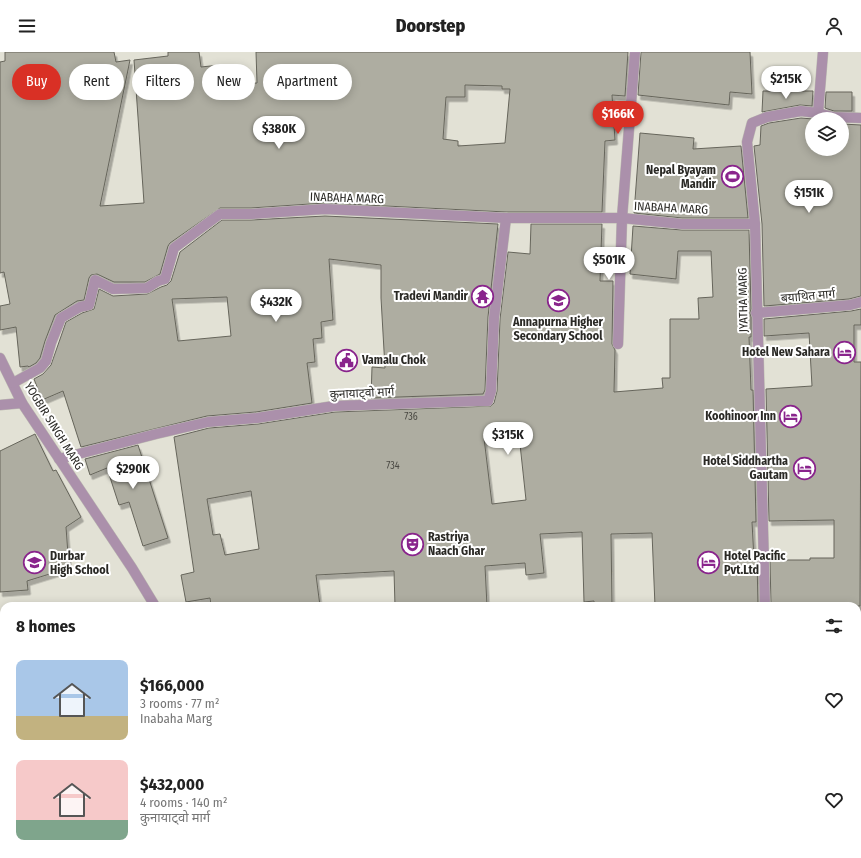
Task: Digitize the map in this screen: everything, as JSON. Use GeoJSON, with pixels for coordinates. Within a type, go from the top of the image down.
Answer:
{"type":"FeatureCollection","features":[{"type":"Feature","properties":{"kind":"street"},"geometry":{"type":"LineString","coordinates":[[618,344],[622,218],[634,52]]}},
{"type":"Feature","properties":{"kind":"street"},"geometry":{"type":"LineString","coordinates":[[818,112],[823,52]]}},
{"type":"Feature","properties":{"kind":"street","name":"JYATHA MARG"},"geometry":{"type":"LineString","coordinates":[[765,602],[756,313],[755,224],[746,142],[752,123],[767,117],[801,111],[810,112]]}},
{"type":"Feature","properties":{"kind":"street"},"geometry":{"type":"LineString","coordinates":[[849,118],[861,118]]}},
{"type":"Feature","properties":{"kind":"street","name":"INABAHA MARG"},"geometry":{"type":"LineString","coordinates":[[13,383],[40,368],[46,360],[61,318],[80,307],[89,305],[95,280],[113,289],[147,288],[158,281],[165,279],[174,248],[220,214],[251,214],[325,209],[506,218],[622,218],[682,224],[755,224]]}},
{"type":"Feature","properties":{"kind":"street","name":"कुनायाट्वो मार्ग"},"geometry":{"type":"LineString","coordinates":[[59,459],[208,422],[257,418],[334,406],[488,401],[490,391],[494,318],[506,218]]}},
{"type":"Feature","properties":{"kind":"street","name":"बयाथित मार्ग"},"geometry":{"type":"LineString","coordinates":[[756,313],[850,305],[861,302]]}},
{"type":"Feature","properties":{"kind":"street","name":"YOGBIR SINGH MARG"},"geometry":{"type":"LineString","coordinates":[[0,358],[22,403],[132,568],[153,602]]}},
{"type":"Feature","properties":{"kind":"street"},"geometry":{"type":"LineString","coordinates":[[0,405],[22,403]]}},
{"type":"Feature","properties":{"kind":"building"},"geometry":{"type":"Polygon","coordinates":[[[5,52],[114,52],[116,62],[130,60],[124,89],[124,64],[69,64],[69,100],[122,100],[100,206],[144,203],[137,100],[194,100],[194,64],[134,64],[134,60],[168,56],[168,52],[199,52],[202,67],[202,100],[255,100],[255,83],[257,83],[256,52],[628,52],[625,96],[612,95],[615,140],[605,141],[602,212],[506,212],[325,203],[251,208],[220,208],[170,243],[160,274],[145,282],[114,282],[97,274],[91,275],[84,300],[77,301],[55,315],[40,358],[36,363],[29,367],[20,367],[16,327],[0,330],[0,306],[10,304],[4,272],[0,273],[0,62],[5,61],[5,52]],[[465,85],[465,97],[446,97],[443,139],[458,141],[458,146],[505,143],[510,89],[502,89],[502,86],[465,85]]]}},
{"type":"Feature","properties":{"kind":"building"},"geometry":{"type":"Polygon","coordinates":[[[641,52],[750,52],[752,94],[730,92],[729,105],[638,95],[641,52]]]}},
{"type":"Feature","properties":{"kind":"building"},"geometry":{"type":"Polygon","coordinates":[[[763,91],[813,91],[812,106],[800,105],[762,112],[763,91]]]}},
{"type":"Feature","properties":{"kind":"building"},"geometry":{"type":"Polygon","coordinates":[[[826,92],[852,92],[852,111],[834,111],[825,108],[826,92]]]}},
{"type":"Feature","properties":{"kind":"building"},"geometry":{"type":"Polygon","coordinates":[[[805,118],[805,156],[849,156],[849,124],[861,125],[861,296],[849,299],[764,306],[762,224],[754,146],[760,145],[761,126],[769,123],[805,118]]]}},
{"type":"Feature","properties":{"kind":"building"},"geometry":{"type":"Polygon","coordinates":[[[640,133],[694,138],[693,149],[741,146],[748,218],[682,218],[634,213],[640,133]]]}},
{"type":"Feature","properties":{"kind":"building"},"geometry":{"type":"Polygon","coordinates":[[[325,216],[498,224],[488,317],[485,390],[483,394],[371,398],[372,367],[385,368],[381,298],[381,265],[329,259],[333,320],[321,322],[322,338],[313,339],[315,362],[307,363],[312,403],[256,412],[207,416],[81,447],[63,391],[42,400],[34,379],[43,374],[51,365],[66,322],[82,313],[94,309],[99,289],[113,296],[147,294],[167,285],[171,281],[180,252],[222,220],[325,216]],[[227,297],[172,299],[178,341],[231,336],[227,297]]]}},
{"type":"Feature","properties":{"kind":"building"},"geometry":{"type":"Polygon","coordinates":[[[531,224],[602,224],[600,281],[613,281],[612,344],[615,350],[614,392],[663,388],[662,378],[670,378],[670,319],[699,319],[698,298],[713,297],[711,251],[678,251],[676,279],[630,274],[633,226],[682,230],[749,230],[751,337],[749,337],[751,390],[753,390],[756,522],[752,522],[754,559],[757,559],[758,602],[655,602],[652,533],[611,534],[612,602],[584,602],[582,532],[540,534],[544,573],[526,575],[525,563],[485,566],[487,602],[395,602],[394,571],[316,575],[319,602],[210,602],[210,598],[186,602],[181,575],[194,572],[174,437],[209,428],[258,424],[335,412],[491,406],[494,403],[497,391],[500,319],[508,252],[530,254],[531,224]],[[519,435],[484,438],[492,504],[526,500],[519,435]],[[251,491],[207,499],[213,535],[220,534],[225,555],[259,549],[251,491]]]}},
{"type":"Feature","properties":{"kind":"building"},"geometry":{"type":"Polygon","coordinates":[[[861,309],[861,325],[854,325],[854,362],[861,362],[860,602],[771,602],[770,560],[810,560],[810,558],[834,558],[834,520],[769,521],[766,389],[812,386],[809,333],[764,336],[764,319],[861,309]]]}},
{"type":"Feature","properties":{"kind":"building"},"geometry":{"type":"Polygon","coordinates":[[[35,434],[53,471],[56,470],[81,517],[66,527],[69,568],[27,581],[28,590],[0,592],[0,451],[35,434]]]}},
{"type":"Feature","properties":{"kind":"building"},"geometry":{"type":"Polygon","coordinates":[[[138,445],[168,538],[143,546],[129,502],[119,505],[107,468],[90,475],[85,459],[138,445]]]}},
{"type":"Feature","properties":{"kind":"place","name":"Nepal Byayam Mandir"},"geometry":{"type":"Point","coordinates":[732,177]}},
{"type":"Feature","properties":{"kind":"place","name":"Tradevi Mandir"},"geometry":{"type":"Point","coordinates":[483,296]}},
{"type":"Feature","properties":{"kind":"place","name":"Annapurna Higher Secondary School"},"geometry":{"type":"Point","coordinates":[558,301]}},
{"type":"Feature","properties":{"kind":"place","name":"Hotel New Sahara"},"geometry":{"type":"Point","coordinates":[845,352]}},
{"type":"Feature","properties":{"kind":"place","name":"Vamalu Chok"},"geometry":{"type":"Point","coordinates":[347,360]}},
{"type":"Feature","properties":{"kind":"place","name":"Koohinoor Inn"},"geometry":{"type":"Point","coordinates":[791,416]}},
{"type":"Feature","properties":{"kind":"place","name":"Hotel Siddhartha Gautam"},"geometry":{"type":"Point","coordinates":[804,468]}},
{"type":"Feature","properties":{"kind":"place","name":"Rastriya Naach Ghar"},"geometry":{"type":"Point","coordinates":[413,544]}},
{"type":"Feature","properties":{"kind":"place","name":"Durbar High School"},"geometry":{"type":"Point","coordinates":[35,563]}},
{"type":"Feature","properties":{"kind":"place","name":"Hotel Pacific Pvt.Ltd"},"geometry":{"type":"Point","coordinates":[708,563]}}]}
